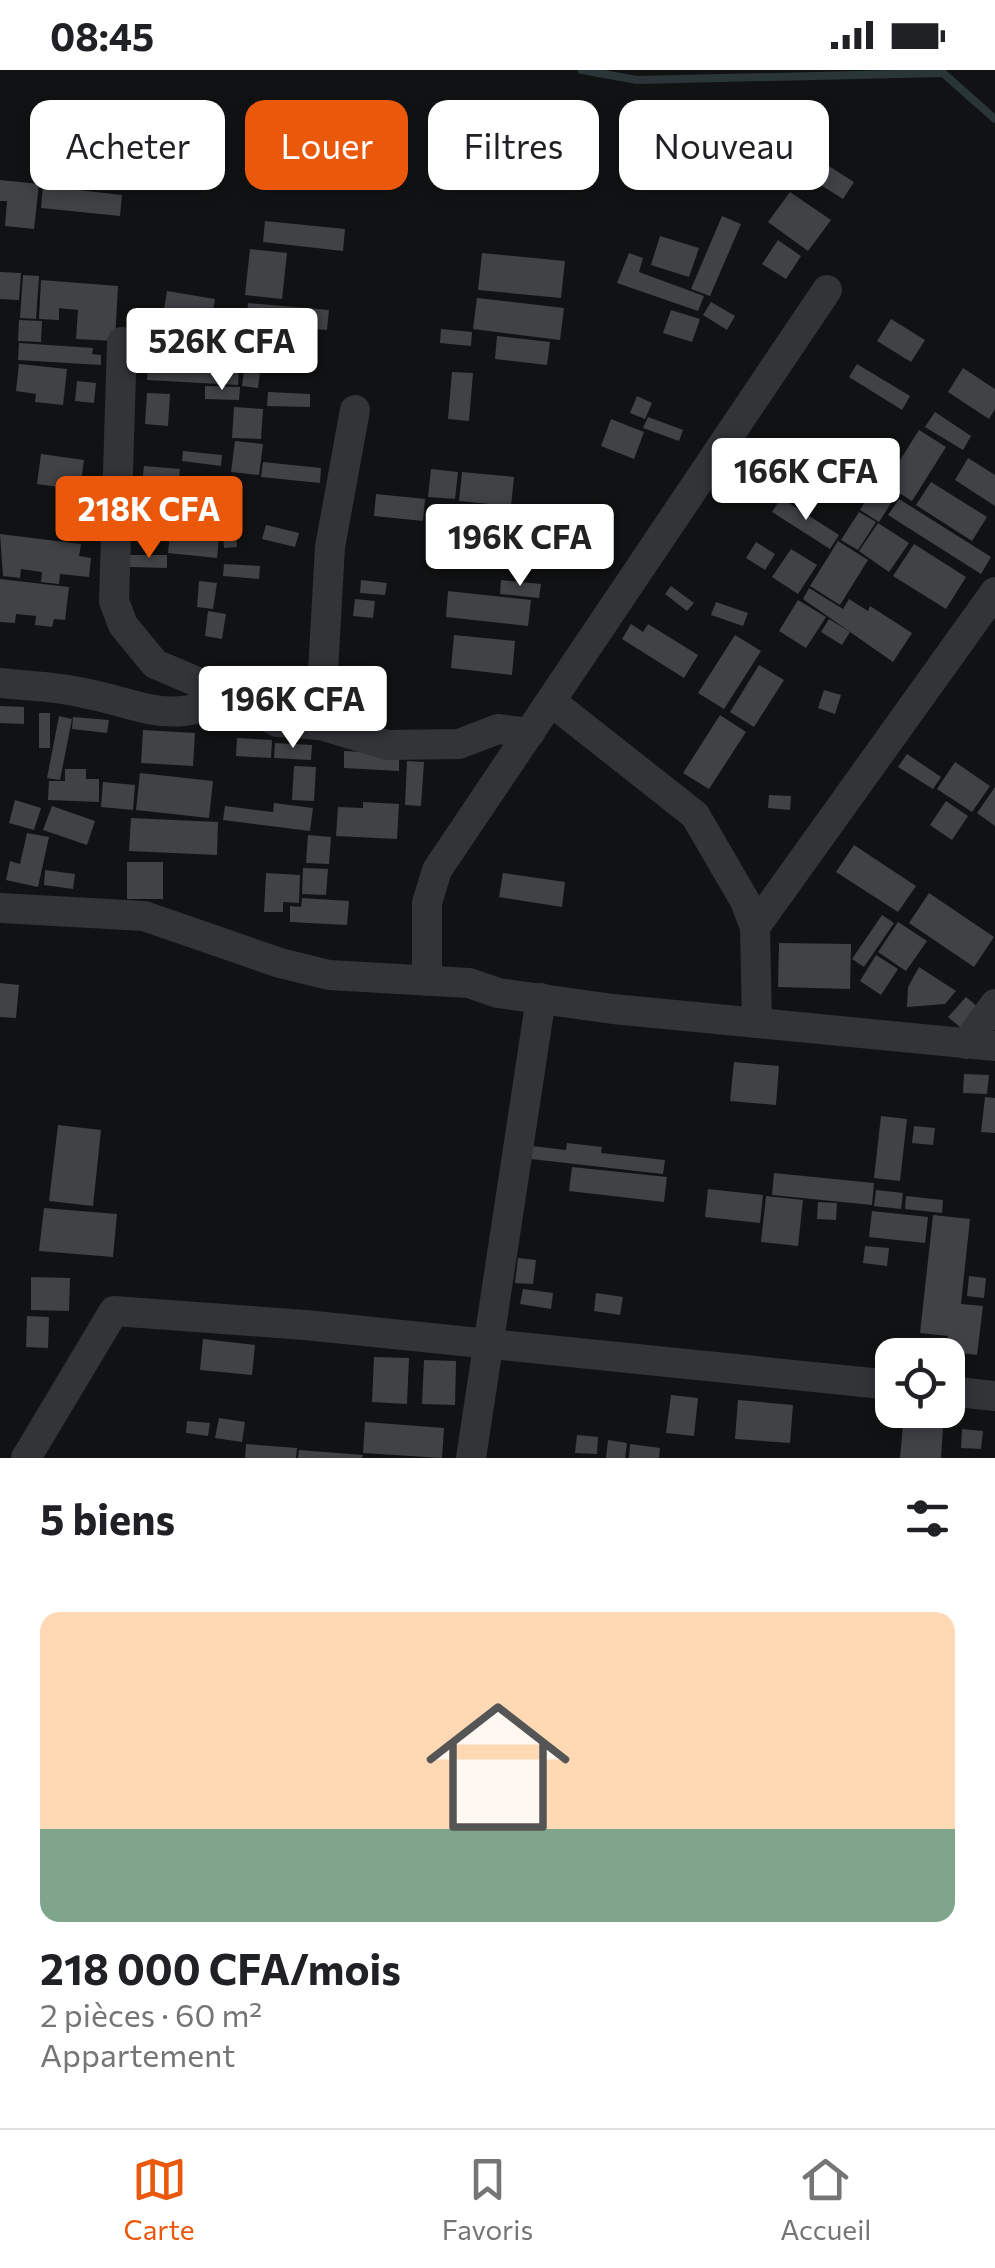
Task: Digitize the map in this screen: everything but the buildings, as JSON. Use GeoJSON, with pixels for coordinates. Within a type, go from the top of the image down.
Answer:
{"type":"FeatureCollection","features":[{"type":"Feature","properties":{"kind":"street"},"geometry":{"type":"LineString","coordinates":[[427,982],[427,903],[437,870],[553,703],[827,290]]}},
{"type":"Feature","properties":{"kind":"street"},"geometry":{"type":"LineString","coordinates":[[122,342],[114,601],[131,637],[155,664],[233,696],[276,722],[320,725],[387,745],[459,744],[498,729],[530,733]]}},
{"type":"Feature","properties":{"kind":"street"},"geometry":{"type":"LineString","coordinates":[[320,725],[330,547],[355,410]]}},
{"type":"Feature","properties":{"kind":"street"},"geometry":{"type":"LineString","coordinates":[[755,927],[995,592]]}},
{"type":"Feature","properties":{"kind":"street"},"geometry":{"type":"LineString","coordinates":[[0,683],[80,692],[163,714],[201,710],[233,696]]}},
{"type":"Feature","properties":{"kind":"street"},"geometry":{"type":"LineString","coordinates":[[553,703],[695,814],[745,901],[755,927],[757,1023]]}},
{"type":"Feature","properties":{"kind":"street"},"geometry":{"type":"LineString","coordinates":[[0,908],[144,916],[280,963],[330,975],[470,984],[541,998],[981,1045],[995,1004]]}},
{"type":"Feature","properties":{"kind":"street"},"geometry":{"type":"LineString","coordinates":[[471,1458],[541,998]]}},
{"type":"Feature","properties":{"kind":"street"},"geometry":{"type":"LineString","coordinates":[[26,1458],[114,1312],[486,1342],[875,1383]]}},
{"type":"Feature","properties":{"kind":"street"},"geometry":{"type":"LineString","coordinates":[[965,1393],[995,1396]]}},
{"type":"Feature","properties":{"kind":"waterway"},"geometry":{"type":"LineString","coordinates":[[582,70],[637,80],[943,73],[995,119]]}}]}
